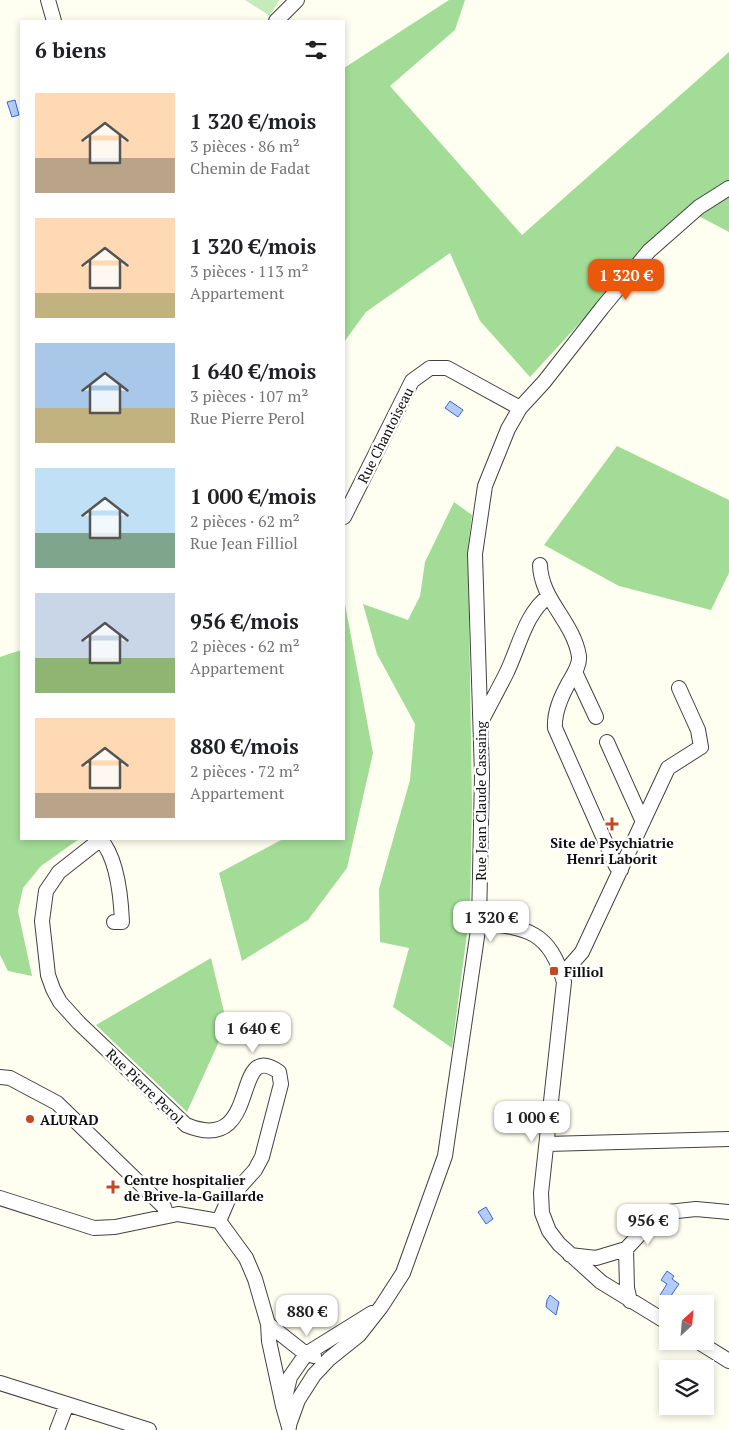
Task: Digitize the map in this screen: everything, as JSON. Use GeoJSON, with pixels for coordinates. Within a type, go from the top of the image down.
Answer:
{"type":"FeatureCollection","features":[{"type":"Feature","properties":{"kind":"street"},"geometry":{"type":"LineString","coordinates":[[48,0],[54,20]]}},
{"type":"Feature","properties":{"kind":"street"},"geometry":{"type":"LineString","coordinates":[[277,20],[297,0]]}},
{"type":"Feature","properties":{"kind":"street","name":"Rue Jean Claude Cassaing"},"geometry":{"type":"LineString","coordinates":[[289,1428],[298,1400],[314,1375],[329,1359],[359,1335],[381,1307],[403,1273],[445,1156],[479,923],[482,775],[474,554],[485,486],[508,429],[520,408],[544,382],[649,251],[698,207],[729,188]]}},
{"type":"Feature","properties":{"kind":"street","name":"Rue Chantoiseau"},"geometry":{"type":"LineString","coordinates":[[345,515],[412,381],[430,368],[447,368],[520,408]]}},
{"type":"Feature","properties":{"kind":"street"},"geometry":{"type":"LineString","coordinates":[[540,565],[542,582],[568,624],[579,658],[575,672],[558,704],[554,721],[555,728],[616,866],[621,870]]}},
{"type":"Feature","properties":{"kind":"street"},"geometry":{"type":"LineString","coordinates":[[480,722],[506,674],[531,616],[537,606],[549,596]]}},
{"type":"Feature","properties":{"kind":"street"},"geometry":{"type":"LineString","coordinates":[[575,672],[596,717]]}},
{"type":"Feature","properties":{"kind":"street"},"geometry":{"type":"LineString","coordinates":[[562,975],[582,952],[668,768],[701,747],[698,730],[679,688]]}},
{"type":"Feature","properties":{"kind":"street"},"geometry":{"type":"LineString","coordinates":[[607,742],[643,822]]}},
{"type":"Feature","properties":{"kind":"street","name":"Rue Pierre Perol"},"geometry":{"type":"LineString","coordinates":[[99,840],[59,872],[46,891],[42,921],[46,960],[48,975],[60,1002],[79,1023],[186,1125],[198,1130],[213,1132],[231,1123],[237,1113],[248,1081],[255,1069],[263,1065],[279,1072],[281,1084],[262,1157],[255,1170],[228,1200],[219,1221]]}},
{"type":"Feature","properties":{"kind":"street"},"geometry":{"type":"LineString","coordinates":[[101,840],[114,868],[121,894],[122,922],[114,922]]}},
{"type":"Feature","properties":{"kind":"street"},"geometry":{"type":"LineString","coordinates":[[479,923],[507,926],[535,935],[547,945],[558,962],[564,982],[563,1006],[541,1193],[542,1213],[548,1231],[570,1255],[601,1282],[659,1318]]}},
{"type":"Feature","properties":{"kind":"street"},"geometry":{"type":"LineString","coordinates":[[0,1077],[10,1078],[57,1103],[164,1207],[167,1216]]}},
{"type":"Feature","properties":{"kind":"street"},"geometry":{"type":"LineString","coordinates":[[547,1144],[729,1139]]}},
{"type":"Feature","properties":{"kind":"street"},"geometry":{"type":"LineString","coordinates":[[0,1198],[94,1228],[115,1227],[178,1214],[219,1221],[246,1258],[255,1279],[268,1324],[269,1341],[289,1428]]}},
{"type":"Feature","properties":{"kind":"street"},"geometry":{"type":"LineString","coordinates":[[570,1255],[596,1258],[626,1249],[652,1221],[668,1212],[696,1209],[729,1212]]}},
{"type":"Feature","properties":{"kind":"street"},"geometry":{"type":"LineString","coordinates":[[626,1249],[627,1288],[630,1301]]}},
{"type":"Feature","properties":{"kind":"street","name":"Rue Jean Claude Cassaing"},"geometry":{"type":"LineString","coordinates":[[283,1406],[290,1377],[306,1354],[381,1307]]}},
{"type":"Feature","properties":{"kind":"street"},"geometry":{"type":"LineString","coordinates":[[268,1324],[306,1354],[329,1359]]}},
{"type":"Feature","properties":{"kind":"street"},"geometry":{"type":"LineString","coordinates":[[711,1350],[729,1361]]}},
{"type":"Feature","properties":{"kind":"street"},"geometry":{"type":"LineString","coordinates":[[0,1383],[149,1430]]}},
{"type":"Feature","properties":{"kind":"street"},"geometry":{"type":"LineString","coordinates":[[58,1430],[67,1404]]}},
{"type":"Feature","properties":{"kind":"green space"},"geometry":{"type":"Polygon","coordinates":[[[245,0],[279,0],[270,16],[245,0]]]}},
{"type":"Feature","properties":{"kind":"green space"},"geometry":{"type":"Polygon","coordinates":[[[449,0],[465,0],[455,30],[390,86],[522,235],[729,52],[729,232],[685,209],[530,377],[480,321],[450,253],[366,312],[345,341],[345,67],[449,0]]]}},
{"type":"Feature","properties":{"kind":"green space"},"geometry":{"type":"Polygon","coordinates":[[[617,446],[729,500],[729,573],[711,610],[619,586],[544,545],[617,446]]]}},
{"type":"Feature","properties":{"kind":"green space"},"geometry":{"type":"Polygon","coordinates":[[[454,502],[472,515],[468,548],[472,804],[470,911],[452,1048],[393,1007],[409,948],[380,942],[379,889],[410,780],[415,724],[377,654],[363,604],[408,620],[420,596],[425,562],[454,502]]]}},
{"type":"Feature","properties":{"kind":"green space"},"geometry":{"type":"Polygon","coordinates":[[[345,604],[373,753],[347,868],[308,920],[242,961],[219,873],[281,840],[345,840],[345,604]]]}},
{"type":"Feature","properties":{"kind":"green space"},"geometry":{"type":"Polygon","coordinates":[[[20,650],[20,840],[78,840],[41,866],[23,888],[18,911],[32,976],[8,971],[0,955],[0,657],[20,650]]]}},
{"type":"Feature","properties":{"kind":"green space"},"geometry":{"type":"Polygon","coordinates":[[[211,958],[227,1024],[187,1112],[96,1025],[211,958]]]}},
{"type":"Feature","properties":{"kind":"water"},"geometry":{"type":"Polygon","coordinates":[[[15,100],[19,115],[12,117],[7,102],[15,100]]]}},
{"type":"Feature","properties":{"kind":"water"},"geometry":{"type":"Polygon","coordinates":[[[450,401],[463,410],[458,417],[445,408],[450,401]]]}},
{"type":"Feature","properties":{"kind":"water"},"geometry":{"type":"Polygon","coordinates":[[[486,1207],[493,1219],[486,1224],[478,1212],[486,1207]]]}},
{"type":"Feature","properties":{"kind":"water"},"geometry":{"type":"Polygon","coordinates":[[[667,1271],[674,1276],[672,1279],[679,1284],[671,1295],[660,1295],[667,1284],[661,1280],[667,1271]]]}},
{"type":"Feature","properties":{"kind":"water"},"geometry":{"type":"Polygon","coordinates":[[[550,1295],[559,1302],[556,1315],[546,1307],[550,1295]]]}},
{"type":"Feature","properties":{"kind":"place","name":"Site de Psychiatrie Henri Laborit"},"geometry":{"type":"Point","coordinates":[612,824]}},
{"type":"Feature","properties":{"kind":"place","name":"Filliol"},"geometry":{"type":"Point","coordinates":[554,971]}},
{"type":"Feature","properties":{"kind":"place","name":"ALURAD"},"geometry":{"type":"Point","coordinates":[30,1119]}},
{"type":"Feature","properties":{"kind":"place","name":"Centre hospitalier de Brive-la-Gaillarde"},"geometry":{"type":"Point","coordinates":[113,1187]}}]}
